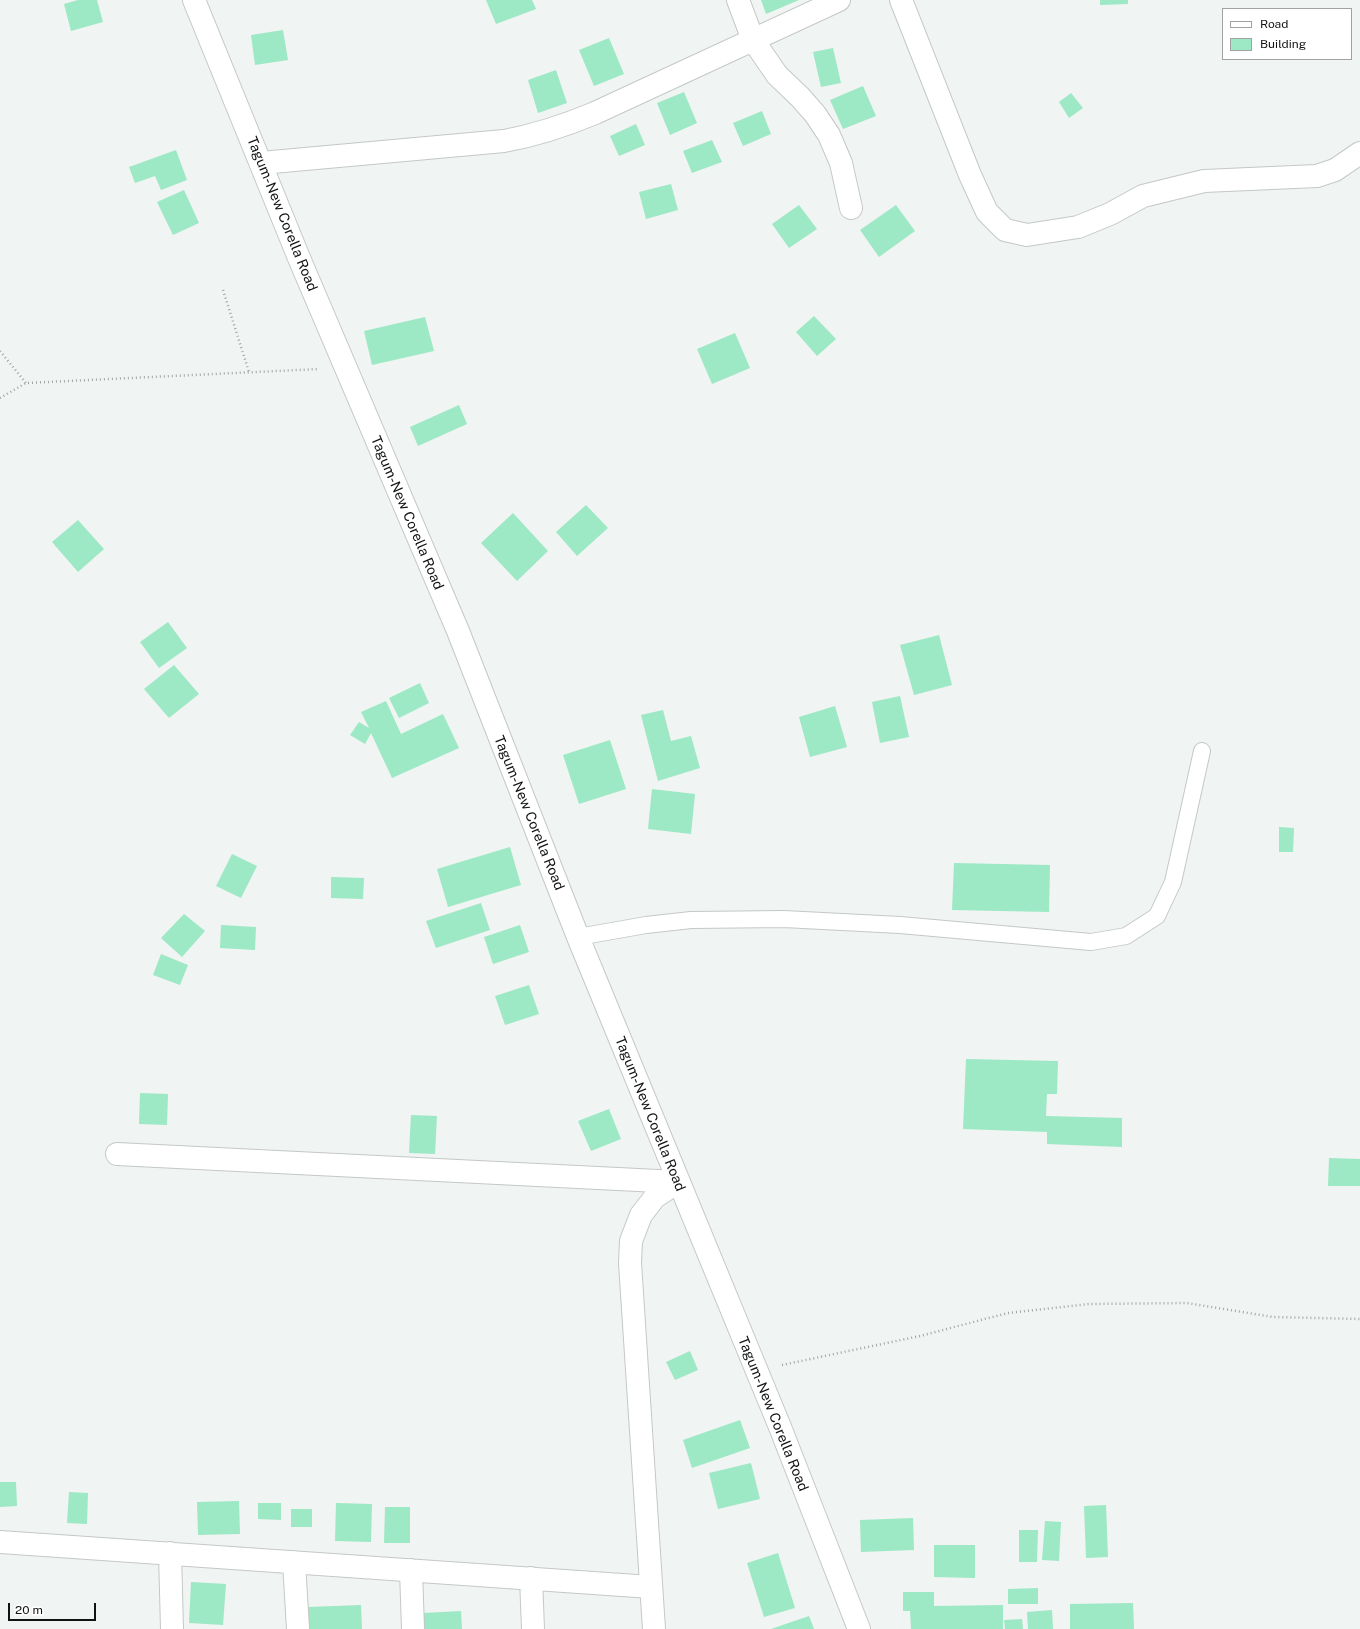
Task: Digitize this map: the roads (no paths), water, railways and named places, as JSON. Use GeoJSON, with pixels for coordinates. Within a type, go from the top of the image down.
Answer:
{"type":"FeatureCollection","features":[{"type":"Feature","properties":{"kind":"street","name":"Tagum-New Corella Road"},"geometry":{"type":"LineString","coordinates":[[194,0],[346,368],[458,632],[578,938],[756,1370],[859,1629]]}},
{"type":"Feature","properties":{"kind":"street"},"geometry":{"type":"LineString","coordinates":[[738,0],[753,40],[777,75],[815,114],[829,135],[841,163],[851,208]]}},
{"type":"Feature","properties":{"kind":"street"},"geometry":{"type":"LineString","coordinates":[[261,163],[504,140],[532,136],[561,127],[596,113],[839,0]]}},
{"type":"Feature","properties":{"kind":"street"},"geometry":{"type":"LineString","coordinates":[[901,0],[970,175],[987,212],[1005,230],[1026,235],[1078,227],[1110,214],[1143,196],[1204,180],[1317,176],[1335,170],[1360,153]]}},
{"type":"Feature","properties":{"kind":"street"},"geometry":{"type":"LineString","coordinates":[[117,1154],[678,1182]]}},
{"type":"Feature","properties":{"kind":"street"},"geometry":{"type":"LineString","coordinates":[[654,1629],[630,1270],[630,1241],[641,1215],[655,1197],[678,1182]]}},
{"type":"Feature","properties":{"kind":"street"},"geometry":{"type":"LineString","coordinates":[[1,1546],[170,1553],[652,1587]]}},
{"type":"Feature","properties":{"kind":"street"},"geometry":{"type":"LineString","coordinates":[[170,1553],[172,1629]]}},
{"type":"Feature","properties":{"kind":"street"},"geometry":{"type":"LineString","coordinates":[[294,1562],[298,1629]]}},
{"type":"Feature","properties":{"kind":"street"},"geometry":{"type":"LineString","coordinates":[[411,1570],[413,1629]]}},
{"type":"Feature","properties":{"kind":"street"},"geometry":{"type":"LineString","coordinates":[[531,1578],[533,1629]]}},
{"type":"Feature","properties":{"kind":"lane"},"geometry":{"type":"LineString","coordinates":[[578,938],[646,925],[691,920],[784,919],[900,925],[1091,942],[1126,936],[1157,916],[1173,882],[1202,751]]}}]}
